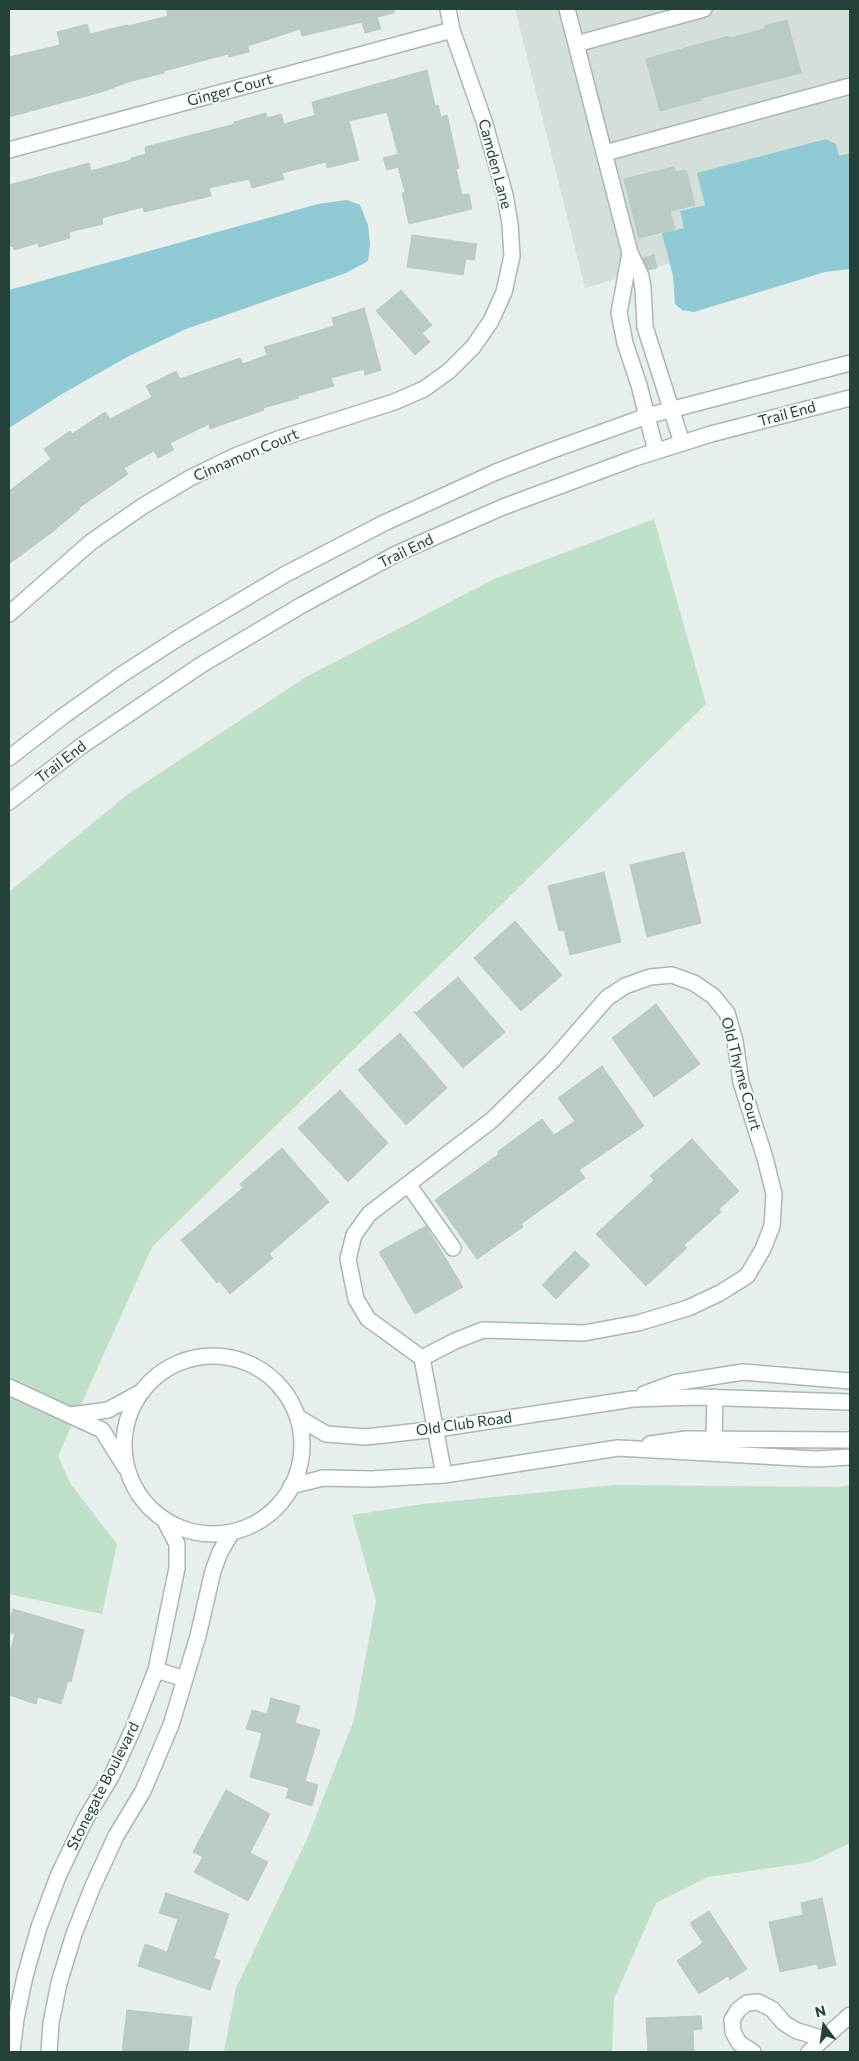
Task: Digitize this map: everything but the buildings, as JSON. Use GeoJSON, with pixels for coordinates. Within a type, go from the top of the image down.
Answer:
{"type":"FeatureCollection","features":[{"type":"Feature","properties":{"kind":"street","name":"Camden Lane"},"geometry":{"type":"LineString","coordinates":[[448,9],[452,30],[484,121],[505,195],[510,224],[512,256],[504,292],[491,321]]}},
{"type":"Feature","properties":{"kind":"street"},"geometry":{"type":"LineString","coordinates":[[567,9],[630,252],[641,276],[644,288],[644,327],[682,442]]}},
{"type":"Feature","properties":{"kind":"street"},"geometry":{"type":"LineString","coordinates":[[576,44],[704,9]]}},
{"type":"Feature","properties":{"kind":"street","name":"Ginger Court"},"geometry":{"type":"LineString","coordinates":[[9,150],[452,30]]}},
{"type":"Feature","properties":{"kind":"street"},"geometry":{"type":"LineString","coordinates":[[605,153],[850,86]]}},
{"type":"Feature","properties":{"kind":"street"},"geometry":{"type":"LineString","coordinates":[[630,252],[619,313],[624,343],[656,451]]}},
{"type":"Feature","properties":{"kind":"street","name":"Cinnamon Court"},"geometry":{"type":"LineString","coordinates":[[9,614],[91,542],[143,506],[190,478],[235,456],[278,439],[394,402],[424,389],[449,371],[472,347],[491,321]]}},
{"type":"Feature","properties":{"kind":"street"},"geometry":{"type":"LineString","coordinates":[[9,758],[121,675],[284,575],[384,522],[496,472],[647,416],[850,363]]}},
{"type":"Feature","properties":{"kind":"street","name":"Trail End"},"geometry":{"type":"LineString","coordinates":[[9,802],[80,747],[193,670],[311,600],[398,553],[555,486],[682,442],[850,398]]}},
{"type":"Feature","properties":{"kind":"street","name":"Old Thyme Court"},"geometry":{"type":"LineString","coordinates":[[672,975],[694,983],[713,996],[727,1013],[735,1040],[741,1082],[765,1158],[774,1194],[772,1226],[763,1249],[747,1276],[720,1293],[688,1308],[638,1323],[584,1333],[483,1330],[455,1341],[422,1358],[368,1319],[356,1299],[348,1259],[354,1235],[369,1214],[492,1120],[553,1060],[607,998],[625,986],[644,979],[672,975]]}},
{"type":"Feature","properties":{"kind":"street"},"geometry":{"type":"LineString","coordinates":[[408,1184],[453,1248]]}},
{"type":"Feature","properties":{"kind":"street"},"geometry":{"type":"LineString","coordinates":[[9,1387],[102,1430],[147,1504],[164,1519],[195,1532],[214,1534],[232,1532],[251,1526],[267,1516],[280,1504],[291,1486],[298,1472],[302,1456],[303,1439],[299,1418],[282,1387],[257,1367],[230,1358],[214,1356],[196,1358],[174,1365],[158,1376],[143,1391],[108,1410],[72,1415]]}},
{"type":"Feature","properties":{"kind":"street"},"geometry":{"type":"LineString","coordinates":[[422,1358],[437,1429],[444,1475]]}},
{"type":"Feature","properties":{"kind":"street","name":"Old Club Road"},"geometry":{"type":"LineString","coordinates":[[633,1398],[674,1383],[743,1372],[850,1382]]}},
{"type":"Feature","properties":{"kind":"street"},"geometry":{"type":"LineString","coordinates":[[129,1474],[124,1439],[128,1420],[143,1391]]}},
{"type":"Feature","properties":{"kind":"street"},"geometry":{"type":"LineString","coordinates":[[714,1439],[715,1397]]}},
{"type":"Feature","properties":{"kind":"street","name":"Old Club Road"},"geometry":{"type":"LineString","coordinates":[[299,1418],[326,1434],[366,1437],[437,1429],[633,1398],[715,1397],[850,1402]]}},
{"type":"Feature","properties":{"kind":"street"},"geometry":{"type":"LineString","coordinates":[[291,1486],[323,1478],[372,1479],[444,1475],[686,1438],[850,1440]]}},
{"type":"Feature","properties":{"kind":"street"},"geometry":{"type":"LineString","coordinates":[[618,1448],[806,1459],[850,1457]]}},
{"type":"Feature","properties":{"kind":"street","name":"Stonegate Boulevard"},"geometry":{"type":"LineString","coordinates":[[12,2052],[16,2019],[39,1927],[59,1874],[85,1820],[112,1775],[133,1729],[156,1670],[177,1568],[177,1544],[164,1519]]}},
{"type":"Feature","properties":{"kind":"street"},"geometry":{"type":"LineString","coordinates":[[49,2052],[51,2024],[59,1983],[74,1934],[112,1844],[143,1791],[171,1725],[198,1636],[213,1571],[220,1552],[232,1532]]}},
{"type":"Feature","properties":{"kind":"street"},"geometry":{"type":"LineString","coordinates":[[156,1670],[185,1679]]}},
{"type":"Feature","properties":{"kind":"street"},"geometry":{"type":"LineString","coordinates":[[753,2052],[739,2043],[733,2032],[732,2020],[738,2010],[747,2004],[758,2002],[772,2009],[784,2023],[795,2030],[823,2039]]}},
{"type":"Feature","properties":{"kind":"street"},"geometry":{"type":"LineString","coordinates":[[810,2052],[850,2015]]}},
{"type":"Feature","properties":{"kind":"shaded area"},"geometry":{"type":"Polygon","coordinates":[[[515,9],[850,9],[850,211],[585,288],[515,9]]]}},
{"type":"Feature","properties":{"kind":"green space"},"geometry":{"type":"Polygon","coordinates":[[[654,519],[706,704],[152,1247],[58,1456],[70,1483],[117,1544],[102,1614],[9,1594],[9,892],[128,794],[306,677],[494,579],[654,519]]]}},
{"type":"Feature","properties":{"kind":"green space"},"geometry":{"type":"Polygon","coordinates":[[[615,1485],[840,1487],[850,1485],[850,1843],[811,1862],[708,1877],[656,1903],[614,1999],[612,2052],[224,2052],[236,1988],[307,1839],[354,1720],[376,1601],[352,1515],[423,1504],[615,1485]]]}},
{"type":"Feature","properties":{"kind":"water"},"geometry":{"type":"Polygon","coordinates":[[[826,139],[836,144],[839,156],[850,153],[850,269],[825,272],[694,312],[682,310],[675,304],[673,276],[662,233],[684,228],[680,211],[705,205],[697,173],[826,139]]]}},
{"type":"Feature","properties":{"kind":"water"},"geometry":{"type":"Polygon","coordinates":[[[347,200],[360,205],[368,225],[370,244],[368,261],[346,273],[186,329],[129,356],[62,394],[9,428],[9,290],[318,204],[347,200]]]}}]}
